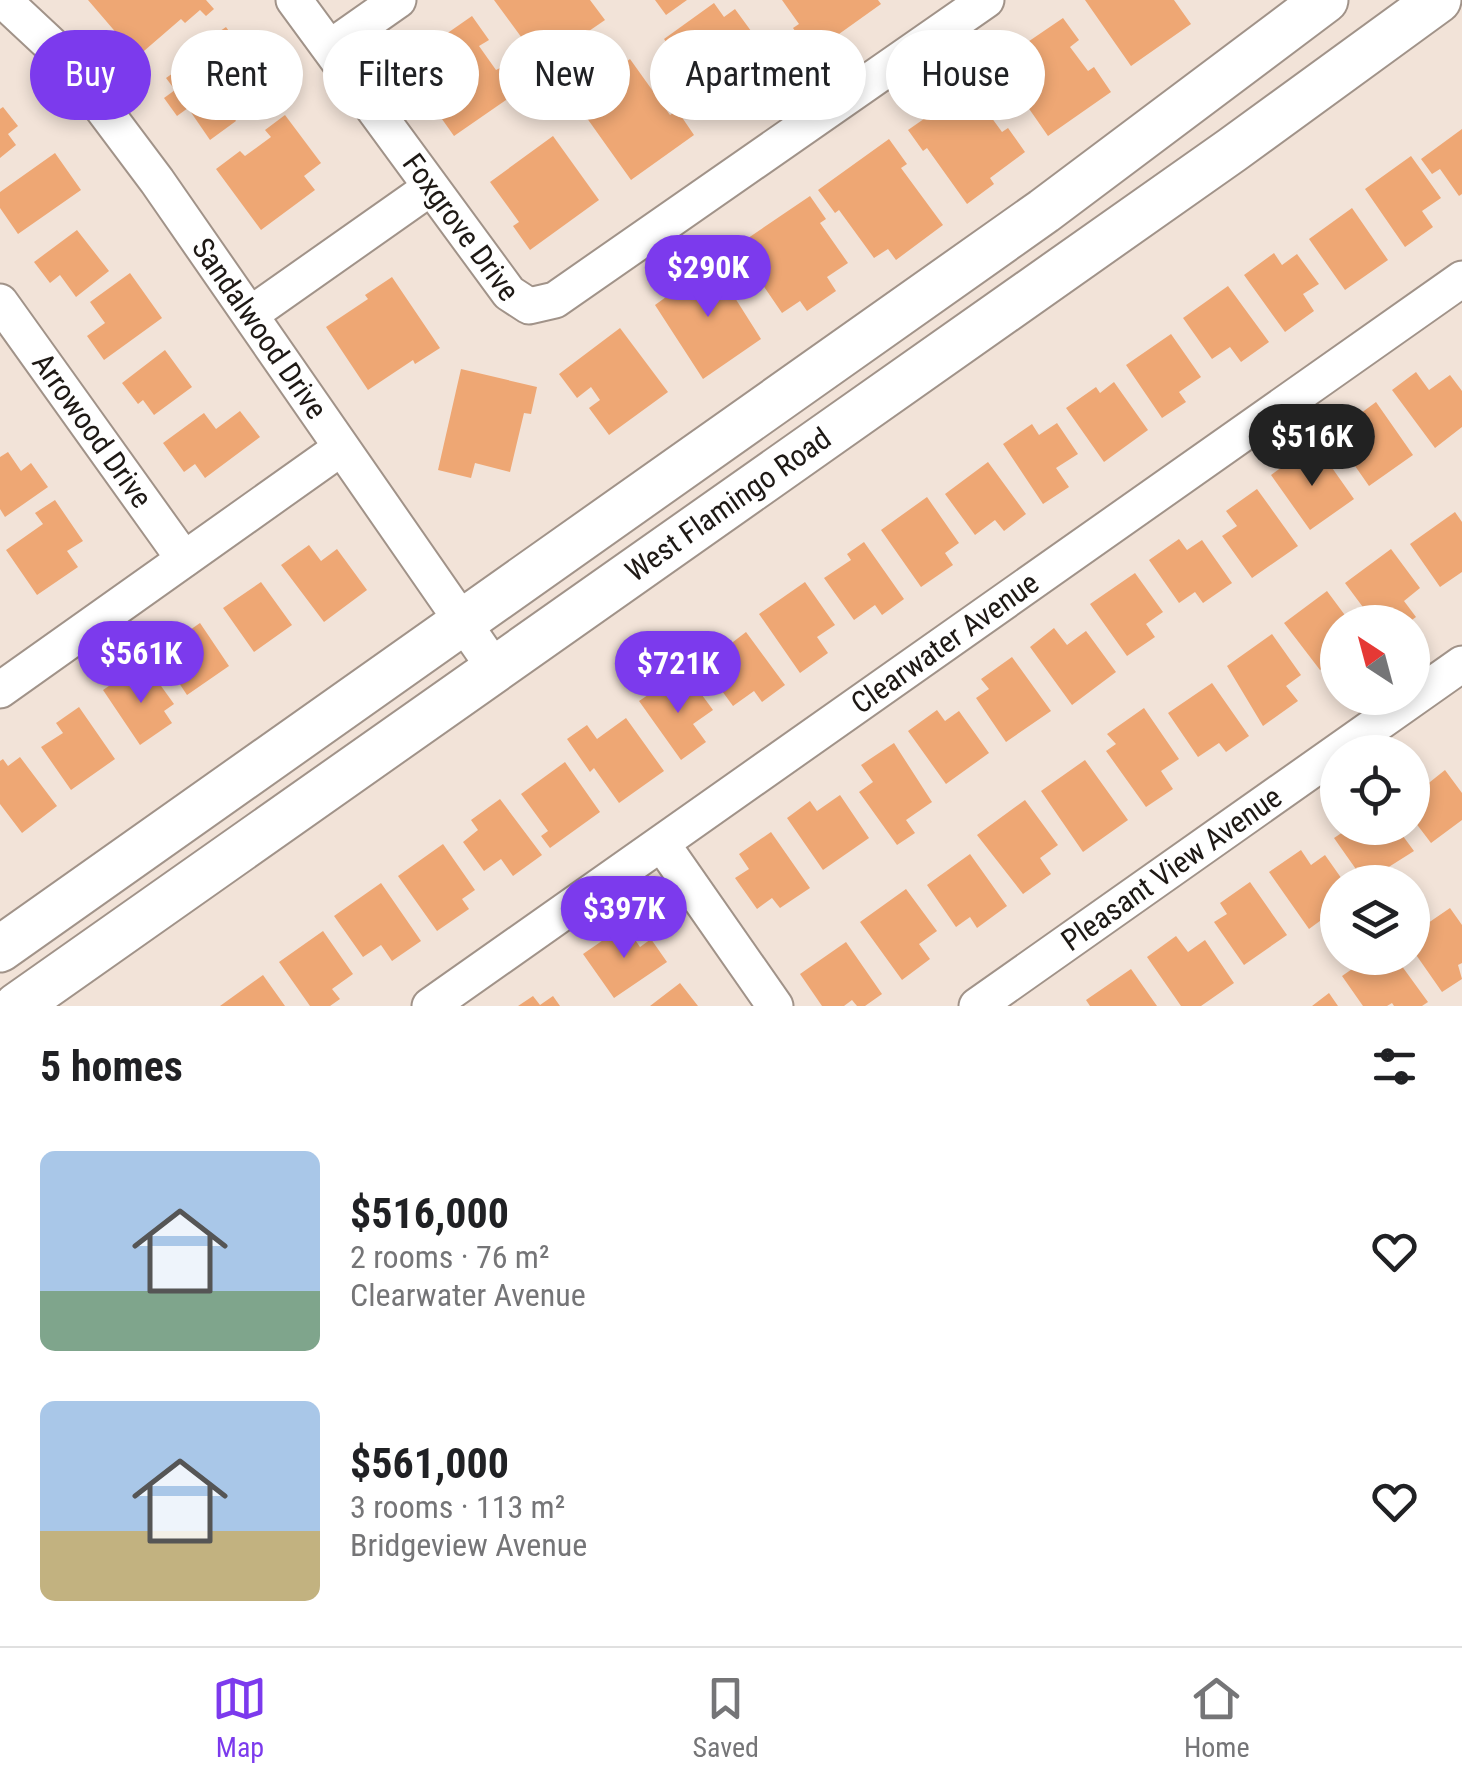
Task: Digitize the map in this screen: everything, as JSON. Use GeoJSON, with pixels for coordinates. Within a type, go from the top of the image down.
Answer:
{"type":"FeatureCollection","features":[{"type":"Feature","properties":{"kind":"main road","name":"West Flamingo Road"},"geometry":{"type":"LineString","coordinates":[[0,949],[1044,211],[1325,0]]}},
{"type":"Feature","properties":{"kind":"main road","name":"West Flamingo Road"},"geometry":{"type":"LineString","coordinates":[[17,1006],[1232,150],[1438,0]]}},
{"type":"Feature","properties":{"kind":"main road"},"geometry":{"type":"LineString","coordinates":[[0,981],[23,964],[64,904]]}},
{"type":"Feature","properties":{"kind":"street","name":"Sandalwood Drive"},"geometry":{"type":"LineString","coordinates":[[3,0],[64,58],[251,314],[496,670]]}},
{"type":"Feature","properties":{"kind":"street","name":"Foxgrove Drive"},"geometry":{"type":"LineString","coordinates":[[294,0],[323,37]]}},
{"type":"Feature","properties":{"kind":"street"},"geometry":{"type":"LineString","coordinates":[[355,30],[398,0]]}},
{"type":"Feature","properties":{"kind":"street","name":"Foxgrove Drive"},"geometry":{"type":"LineString","coordinates":[[382,120],[509,293],[528,306],[555,300],[986,0]]}},
{"type":"Feature","properties":{"kind":"street"},"geometry":{"type":"LineString","coordinates":[[251,314],[430,188]]}},
{"type":"Feature","properties":{"kind":"street","name":"Clearwater Avenue"},"geometry":{"type":"LineString","coordinates":[[430,1006],[1462,279]]}},
{"type":"Feature","properties":{"kind":"street","name":"Arrowood Drive"},"geometry":{"type":"LineString","coordinates":[[0,302],[184,559]]}},
{"type":"Feature","properties":{"kind":"street"},"geometry":{"type":"LineString","coordinates":[[0,690],[341,448]]}},
{"type":"Feature","properties":{"kind":"street","name":"Pleasant View Avenue"},"geometry":{"type":"LineString","coordinates":[[977,1006],[1462,664]]}},
{"type":"Feature","properties":{"kind":"street"},"geometry":{"type":"LineString","coordinates":[[662,844],[775,1006]]}},
{"type":"Feature","properties":{"kind":"building"},"geometry":{"type":"Polygon","coordinates":[[[88,0],[206,0],[214,9],[206,16],[200,10],[185,23],[181,19],[151,45],[151,30],[114,30],[88,0]]]}},
{"type":"Feature","properties":{"kind":"building"},"geometry":{"type":"Polygon","coordinates":[[[494,0],[590,0],[605,20],[590,30],[516,30],[494,0]]]}},
{"type":"Feature","properties":{"kind":"building"},"geometry":{"type":"Polygon","coordinates":[[[655,0],[687,0],[666,15],[655,0]]]}},
{"type":"Feature","properties":{"kind":"building"},"geometry":{"type":"Polygon","coordinates":[[[782,0],[878,0],[881,4],[845,30],[794,30],[799,24],[782,0]]]}},
{"type":"Feature","properties":{"kind":"building"},"geometry":{"type":"Polygon","coordinates":[[[1085,0],[1174,0],[1191,24],[1131,66],[1085,0]]]}},
{"type":"Feature","properties":{"kind":"building"},"geometry":{"type":"Polygon","coordinates":[[[714,3],[724,17],[735,9],[750,30],[676,30],[714,3]]]}},
{"type":"Feature","properties":{"kind":"building"},"geometry":{"type":"Polygon","coordinates":[[[472,16],[489,40],[479,46],[479,30],[452,30],[472,16]]]}},
{"type":"Feature","properties":{"kind":"building"},"geometry":{"type":"Polygon","coordinates":[[[1063,18],[1079,40],[1070,47],[1088,71],[1094,67],[1111,92],[1048,136],[1037,120],[1045,120],[1045,30],[1063,18]]]}},
{"type":"Feature","properties":{"kind":"building"},"geometry":{"type":"Polygon","coordinates":[[[479,46],[496,70],[499,68],[499,105],[479,119],[479,46]]]}},
{"type":"Feature","properties":{"kind":"building"},"geometry":{"type":"Polygon","coordinates":[[[630,59],[650,87],[650,120],[684,120],[694,135],[631,180],[588,120],[630,120],[630,59]]]}},
{"type":"Feature","properties":{"kind":"building"},"geometry":{"type":"Polygon","coordinates":[[[3,107],[18,126],[8,134],[16,145],[0,158],[0,109],[3,107]]]}},
{"type":"Feature","properties":{"kind":"building"},"geometry":{"type":"Polygon","coordinates":[[[196,120],[235,120],[236,121],[210,140],[196,120]]]}},
{"type":"Feature","properties":{"kind":"building"},"geometry":{"type":"Polygon","coordinates":[[[278,120],[289,120],[321,163],[304,176],[315,190],[261,230],[216,169],[240,151],[245,156],[271,137],[265,130],[278,120]]]}},
{"type":"Feature","properties":{"kind":"building"},"geometry":{"type":"Polygon","coordinates":[[[443,120],[477,120],[454,136],[443,120]]]}},
{"type":"Feature","properties":{"kind":"building"},"geometry":{"type":"Polygon","coordinates":[[[922,120],[993,120],[1002,132],[1008,128],[1025,152],[990,178],[994,184],[967,204],[927,148],[923,151],[908,130],[922,120]]]}},
{"type":"Feature","properties":{"kind":"building"},"geometry":{"type":"Polygon","coordinates":[[[1462,129],[1459,196],[1440,169],[1432,174],[1421,159],[1462,129]]]}},
{"type":"Feature","properties":{"kind":"building"},"geometry":{"type":"Polygon","coordinates":[[[553,136],[599,200],[530,250],[513,226],[519,222],[490,182],[553,136]]]}},
{"type":"Feature","properties":{"kind":"building"},"geometry":{"type":"Polygon","coordinates":[[[889,139],[907,164],[901,168],[943,225],[896,260],[888,249],[874,258],[839,210],[835,213],[818,190],[889,139]]]}},
{"type":"Feature","properties":{"kind":"building"},"geometry":{"type":"Polygon","coordinates":[[[55,153],[81,190],[18,234],[0,208],[0,192],[55,153]]]}},
{"type":"Feature","properties":{"kind":"building"},"geometry":{"type":"Polygon","coordinates":[[[1411,156],[1441,198],[1422,211],[1433,227],[1405,247],[1365,189],[1411,156]]]}},
{"type":"Feature","properties":{"kind":"building"},"geometry":{"type":"Polygon","coordinates":[[[810,196],[826,219],[820,223],[848,263],[827,277],[836,291],[807,311],[800,301],[782,313],[732,249],[810,196]]]}},
{"type":"Feature","properties":{"kind":"building"},"geometry":{"type":"Polygon","coordinates":[[[1352,208],[1388,260],[1345,290],[1309,239],[1352,208]]]}},
{"type":"Feature","properties":{"kind":"building"},"geometry":{"type":"Polygon","coordinates":[[[77,230],[109,271],[76,297],[60,275],[50,283],[34,262],[77,230]]]}},
{"type":"Feature","properties":{"kind":"building"},"geometry":{"type":"Polygon","coordinates":[[[1274,253],[1282,265],[1297,254],[1319,284],[1303,294],[1314,311],[1285,332],[1244,275],[1274,253]]]}},
{"type":"Feature","properties":{"kind":"building"},"geometry":{"type":"Polygon","coordinates":[[[717,260],[734,287],[730,290],[761,339],[703,379],[655,305],[717,260]]]}},
{"type":"Feature","properties":{"kind":"building"},"geometry":{"type":"Polygon","coordinates":[[[130,273],[162,318],[104,360],[87,336],[105,323],[90,302],[130,273]]]}},
{"type":"Feature","properties":{"kind":"building"},"geometry":{"type":"Polygon","coordinates":[[[392,277],[440,348],[415,364],[413,360],[368,390],[326,327],[368,299],[365,295],[392,277]]]}},
{"type":"Feature","properties":{"kind":"building"},"geometry":{"type":"Polygon","coordinates":[[[1228,286],[1269,342],[1241,362],[1230,347],[1212,359],[1183,318],[1228,286]]]}},
{"type":"Feature","properties":{"kind":"building"},"geometry":{"type":"Polygon","coordinates":[[[620,328],[668,392],[609,435],[589,408],[600,400],[591,387],[577,398],[559,374],[620,328]]]}},
{"type":"Feature","properties":{"kind":"building"},"geometry":{"type":"Polygon","coordinates":[[[1171,334],[1201,377],[1179,392],[1186,402],[1162,418],[1126,365],[1171,334]]]}},
{"type":"Feature","properties":{"kind":"building"},"geometry":{"type":"Polygon","coordinates":[[[165,350],[192,387],[154,415],[143,400],[138,404],[122,383],[165,350]]]}},
{"type":"Feature","properties":{"kind":"building"},"geometry":{"type":"Polygon","coordinates":[[[461,369],[537,387],[531,414],[524,413],[510,472],[475,463],[471,478],[438,470],[461,369]]]}},
{"type":"Feature","properties":{"kind":"building"},"geometry":{"type":"Polygon","coordinates":[[[1416,372],[1429,390],[1450,375],[1462,391],[1462,427],[1435,448],[1392,390],[1416,372]]]}},
{"type":"Feature","properties":{"kind":"building"},"geometry":{"type":"Polygon","coordinates":[[[1114,382],[1148,430],[1104,462],[1066,408],[1096,387],[1100,393],[1114,382]]]}},
{"type":"Feature","properties":{"kind":"building"},"geometry":{"type":"Polygon","coordinates":[[[1376,402],[1413,455],[1369,486],[1339,443],[1360,428],[1353,419],[1376,402]]]}},
{"type":"Feature","properties":{"kind":"building"},"geometry":{"type":"Polygon","coordinates":[[[240,411],[260,437],[205,478],[195,464],[184,472],[163,443],[204,413],[216,429],[240,411]]]}},
{"type":"Feature","properties":{"kind":"building"},"geometry":{"type":"Polygon","coordinates":[[[1057,423],[1078,454],[1056,468],[1069,487],[1043,504],[1003,444],[1032,424],[1039,435],[1057,423]]]}},
{"type":"Feature","properties":{"kind":"building"},"geometry":{"type":"Polygon","coordinates":[[[8,452],[21,471],[31,463],[48,487],[5,517],[0,509],[0,457],[8,452]]]}},
{"type":"Feature","properties":{"kind":"building"},"geometry":{"type":"Polygon","coordinates":[[[1301,453],[1309,464],[1323,455],[1354,499],[1310,530],[1271,475],[1301,453]]]}},
{"type":"Feature","properties":{"kind":"building"},"geometry":{"type":"Polygon","coordinates":[[[988,462],[1026,514],[1004,531],[995,520],[975,535],[945,494],[988,462]]]}},
{"type":"Feature","properties":{"kind":"building"},"geometry":{"type":"Polygon","coordinates":[[[1257,489],[1298,546],[1252,578],[1222,536],[1237,526],[1226,511],[1257,489]]]}},
{"type":"Feature","properties":{"kind":"building"},"geometry":{"type":"Polygon","coordinates":[[[927,497],[959,543],[945,553],[953,565],[921,587],[881,530],[927,497]]]}},
{"type":"Feature","properties":{"kind":"building"},"geometry":{"type":"Polygon","coordinates":[[[55,500],[83,541],[67,551],[78,567],[37,595],[6,550],[43,524],[35,513],[55,500]]]}},
{"type":"Feature","properties":{"kind":"building"},"geometry":{"type":"Polygon","coordinates":[[[1455,512],[1462,522],[1462,572],[1440,587],[1410,544],[1455,512]]]}},
{"type":"Feature","properties":{"kind":"building"},"geometry":{"type":"Polygon","coordinates":[[[1179,539],[1187,550],[1202,540],[1232,583],[1203,603],[1195,592],[1179,603],[1149,560],[1179,539]]]}},
{"type":"Feature","properties":{"kind":"building"},"geometry":{"type":"Polygon","coordinates":[[[864,542],[904,599],[882,615],[875,605],[854,620],[824,578],[851,560],[847,554],[864,542]]]}},
{"type":"Feature","properties":{"kind":"building"},"geometry":{"type":"Polygon","coordinates":[[[309,545],[321,561],[337,549],[367,590],[324,622],[281,565],[309,545]]]}},
{"type":"Feature","properties":{"kind":"building"},"geometry":{"type":"Polygon","coordinates":[[[1391,549],[1420,588],[1404,601],[1407,605],[1361,605],[1345,583],[1391,549]]]}},
{"type":"Feature","properties":{"kind":"building"},"geometry":{"type":"Polygon","coordinates":[[[1135,573],[1163,612],[1146,624],[1155,637],[1127,656],[1090,604],[1135,573]]]}},
{"type":"Feature","properties":{"kind":"building"},"geometry":{"type":"Polygon","coordinates":[[[261,582],[292,625],[254,652],[223,608],[261,582]]]}},
{"type":"Feature","properties":{"kind":"building"},"geometry":{"type":"Polygon","coordinates":[[[805,582],[835,625],[817,637],[828,653],[800,673],[759,614],[805,582]]]}},
{"type":"Feature","properties":{"kind":"building"},"geometry":{"type":"Polygon","coordinates":[[[1327,591],[1337,605],[1320,605],[1320,670],[1284,623],[1327,591]]]}},
{"type":"Feature","properties":{"kind":"building"},"geometry":{"type":"Polygon","coordinates":[[[200,623],[229,666],[187,695],[165,662],[184,649],[177,639],[200,623]]]}},
{"type":"Feature","properties":{"kind":"building"},"geometry":{"type":"Polygon","coordinates":[[[1054,628],[1067,645],[1086,631],[1116,672],[1072,705],[1030,647],[1054,628]]]}},
{"type":"Feature","properties":{"kind":"building"},"geometry":{"type":"Polygon","coordinates":[[[746,632],[785,685],[762,702],[754,691],[733,706],[703,665],[746,632]]]}},
{"type":"Feature","properties":{"kind":"building"},"geometry":{"type":"Polygon","coordinates":[[[1272,634],[1301,675],[1286,686],[1298,701],[1263,726],[1227,666],[1272,634]]]}},
{"type":"Feature","properties":{"kind":"building"},"geometry":{"type":"Polygon","coordinates":[[[1012,657],[1051,711],[1006,742],[976,698],[989,689],[981,679],[1012,657]]]}},
{"type":"Feature","properties":{"kind":"building"},"geometry":{"type":"Polygon","coordinates":[[[151,672],[174,704],[164,711],[172,723],[140,745],[103,690],[125,675],[132,685],[151,672]]]}},
{"type":"Feature","properties":{"kind":"building"},"geometry":{"type":"Polygon","coordinates":[[[691,680],[713,710],[693,724],[706,742],[681,760],[639,701],[669,681],[676,691],[691,680]]]}},
{"type":"Feature","properties":{"kind":"building"},"geometry":{"type":"Polygon","coordinates":[[[1212,683],[1249,736],[1226,752],[1219,743],[1198,757],[1168,713],[1212,683]]]}},
{"type":"Feature","properties":{"kind":"building"},"geometry":{"type":"Polygon","coordinates":[[[79,707],[115,759],[71,790],[41,747],[63,733],[56,723],[79,707]]]}},
{"type":"Feature","properties":{"kind":"building"},"geometry":{"type":"Polygon","coordinates":[[[1144,708],[1179,759],[1161,771],[1173,789],[1146,807],[1106,751],[1116,744],[1107,734],[1144,708]]]}},
{"type":"Feature","properties":{"kind":"building"},"geometry":{"type":"Polygon","coordinates":[[[937,710],[945,721],[959,711],[989,753],[946,784],[908,731],[937,710]]]}},
{"type":"Feature","properties":{"kind":"building"},"geometry":{"type":"Polygon","coordinates":[[[626,718],[664,771],[619,803],[567,739],[587,725],[597,739],[626,718]]]}},
{"type":"Feature","properties":{"kind":"building"},"geometry":{"type":"Polygon","coordinates":[[[894,743],[932,802],[906,820],[915,833],[897,845],[859,792],[873,782],[861,765],[894,743]]]}},
{"type":"Feature","properties":{"kind":"building"},"geometry":{"type":"Polygon","coordinates":[[[20,757],[57,806],[22,833],[0,804],[0,761],[3,759],[8,766],[20,757]]]}},
{"type":"Feature","properties":{"kind":"building"},"geometry":{"type":"Polygon","coordinates":[[[1085,760],[1128,820],[1083,852],[1041,791],[1085,760]]]}},
{"type":"Feature","properties":{"kind":"building"},"geometry":{"type":"Polygon","coordinates":[[[565,762],[600,812],[550,848],[541,836],[548,831],[521,794],[565,762]]]}},
{"type":"Feature","properties":{"kind":"building"},"geometry":{"type":"Polygon","coordinates":[[[1445,770],[1462,793],[1462,820],[1431,843],[1430,782],[1445,770]]]}},
{"type":"Feature","properties":{"kind":"building"},"geometry":{"type":"Polygon","coordinates":[[[840,795],[869,838],[823,870],[787,818],[810,801],[817,811],[840,795]]]}},
{"type":"Feature","properties":{"kind":"building"},"geometry":{"type":"Polygon","coordinates":[[[500,799],[542,855],[513,876],[501,859],[484,871],[463,842],[478,830],[471,820],[500,799]]]}},
{"type":"Feature","properties":{"kind":"building"},"geometry":{"type":"Polygon","coordinates":[[[1025,800],[1058,845],[1040,858],[1051,874],[1023,894],[977,835],[1025,800]]]}},
{"type":"Feature","properties":{"kind":"building"},"geometry":{"type":"Polygon","coordinates":[[[771,832],[810,888],[780,908],[772,898],[757,909],[735,878],[749,869],[739,854],[771,832]]]}},
{"type":"Feature","properties":{"kind":"building"},"geometry":{"type":"Polygon","coordinates":[[[443,844],[475,890],[462,899],[469,909],[437,931],[398,876],[443,844]]]}},
{"type":"Feature","properties":{"kind":"building"},"geometry":{"type":"Polygon","coordinates":[[[1339,845],[1410,845],[1414,851],[1392,865],[1353,865],[1339,845]]]}},
{"type":"Feature","properties":{"kind":"building"},"geometry":{"type":"Polygon","coordinates":[[[1301,850],[1311,865],[1325,855],[1332,865],[1320,865],[1320,921],[1309,929],[1269,872],[1301,850]]]}},
{"type":"Feature","properties":{"kind":"building"},"geometry":{"type":"Polygon","coordinates":[[[970,854],[1007,906],[977,928],[970,917],[956,927],[927,885],[970,854]]]}},
{"type":"Feature","properties":{"kind":"building"},"geometry":{"type":"Polygon","coordinates":[[[1250,882],[1287,935],[1244,965],[1214,922],[1227,914],[1220,903],[1250,882]]]}},
{"type":"Feature","properties":{"kind":"building"},"geometry":{"type":"Polygon","coordinates":[[[381,883],[421,941],[392,961],[381,945],[363,957],[334,916],[381,883]]]}},
{"type":"Feature","properties":{"kind":"building"},"geometry":{"type":"Polygon","coordinates":[[[906,889],[937,931],[919,944],[930,959],[902,980],[860,922],[906,889]]]}},
{"type":"Feature","properties":{"kind":"building"},"geometry":{"type":"Polygon","coordinates":[[[1450,908],[1462,925],[1462,963],[1458,965],[1462,979],[1442,992],[1430,975],[1430,922],[1450,908]]]}},
{"type":"Feature","properties":{"kind":"building"},"geometry":{"type":"Polygon","coordinates":[[[625,925],[640,947],[651,939],[667,962],[614,998],[583,954],[625,925]]]}},
{"type":"Feature","properties":{"kind":"building"},"geometry":{"type":"Polygon","coordinates":[[[323,931],[353,974],[332,989],[340,999],[330,1006],[310,1006],[279,962],[323,931]]]}},
{"type":"Feature","properties":{"kind":"building"},"geometry":{"type":"Polygon","coordinates":[[[1176,936],[1188,952],[1205,940],[1234,983],[1201,1006],[1181,1006],[1147,957],[1176,936]]]}},
{"type":"Feature","properties":{"kind":"building"},"geometry":{"type":"Polygon","coordinates":[[[846,942],[882,994],[865,1006],[857,1006],[852,1000],[844,1006],[822,1006],[800,974],[846,942]]]}},
{"type":"Feature","properties":{"kind":"building"},"geometry":{"type":"Polygon","coordinates":[[[1131,969],[1157,1006],[1090,1006],[1086,1000],[1131,969]]]}},
{"type":"Feature","properties":{"kind":"building"},"geometry":{"type":"Polygon","coordinates":[[[263,975],[285,1006],[220,1006],[263,975]]]}},
{"type":"Feature","properties":{"kind":"building"},"geometry":{"type":"Polygon","coordinates":[[[1408,975],[1428,1002],[1422,1006],[1363,1006],[1342,976],[1408,975]]]}},
{"type":"Feature","properties":{"kind":"building"},"geometry":{"type":"Polygon","coordinates":[[[680,983],[698,1006],[650,1006],[680,983]]]}},
{"type":"Feature","properties":{"kind":"building"},"geometry":{"type":"Polygon","coordinates":[[[1329,993],[1338,1006],[1312,1006],[1329,993]]]}},
{"type":"Feature","properties":{"kind":"building"},"geometry":{"type":"Polygon","coordinates":[[[533,996],[540,1005],[553,996],[560,1006],[518,1006],[533,996]]]}}]}
